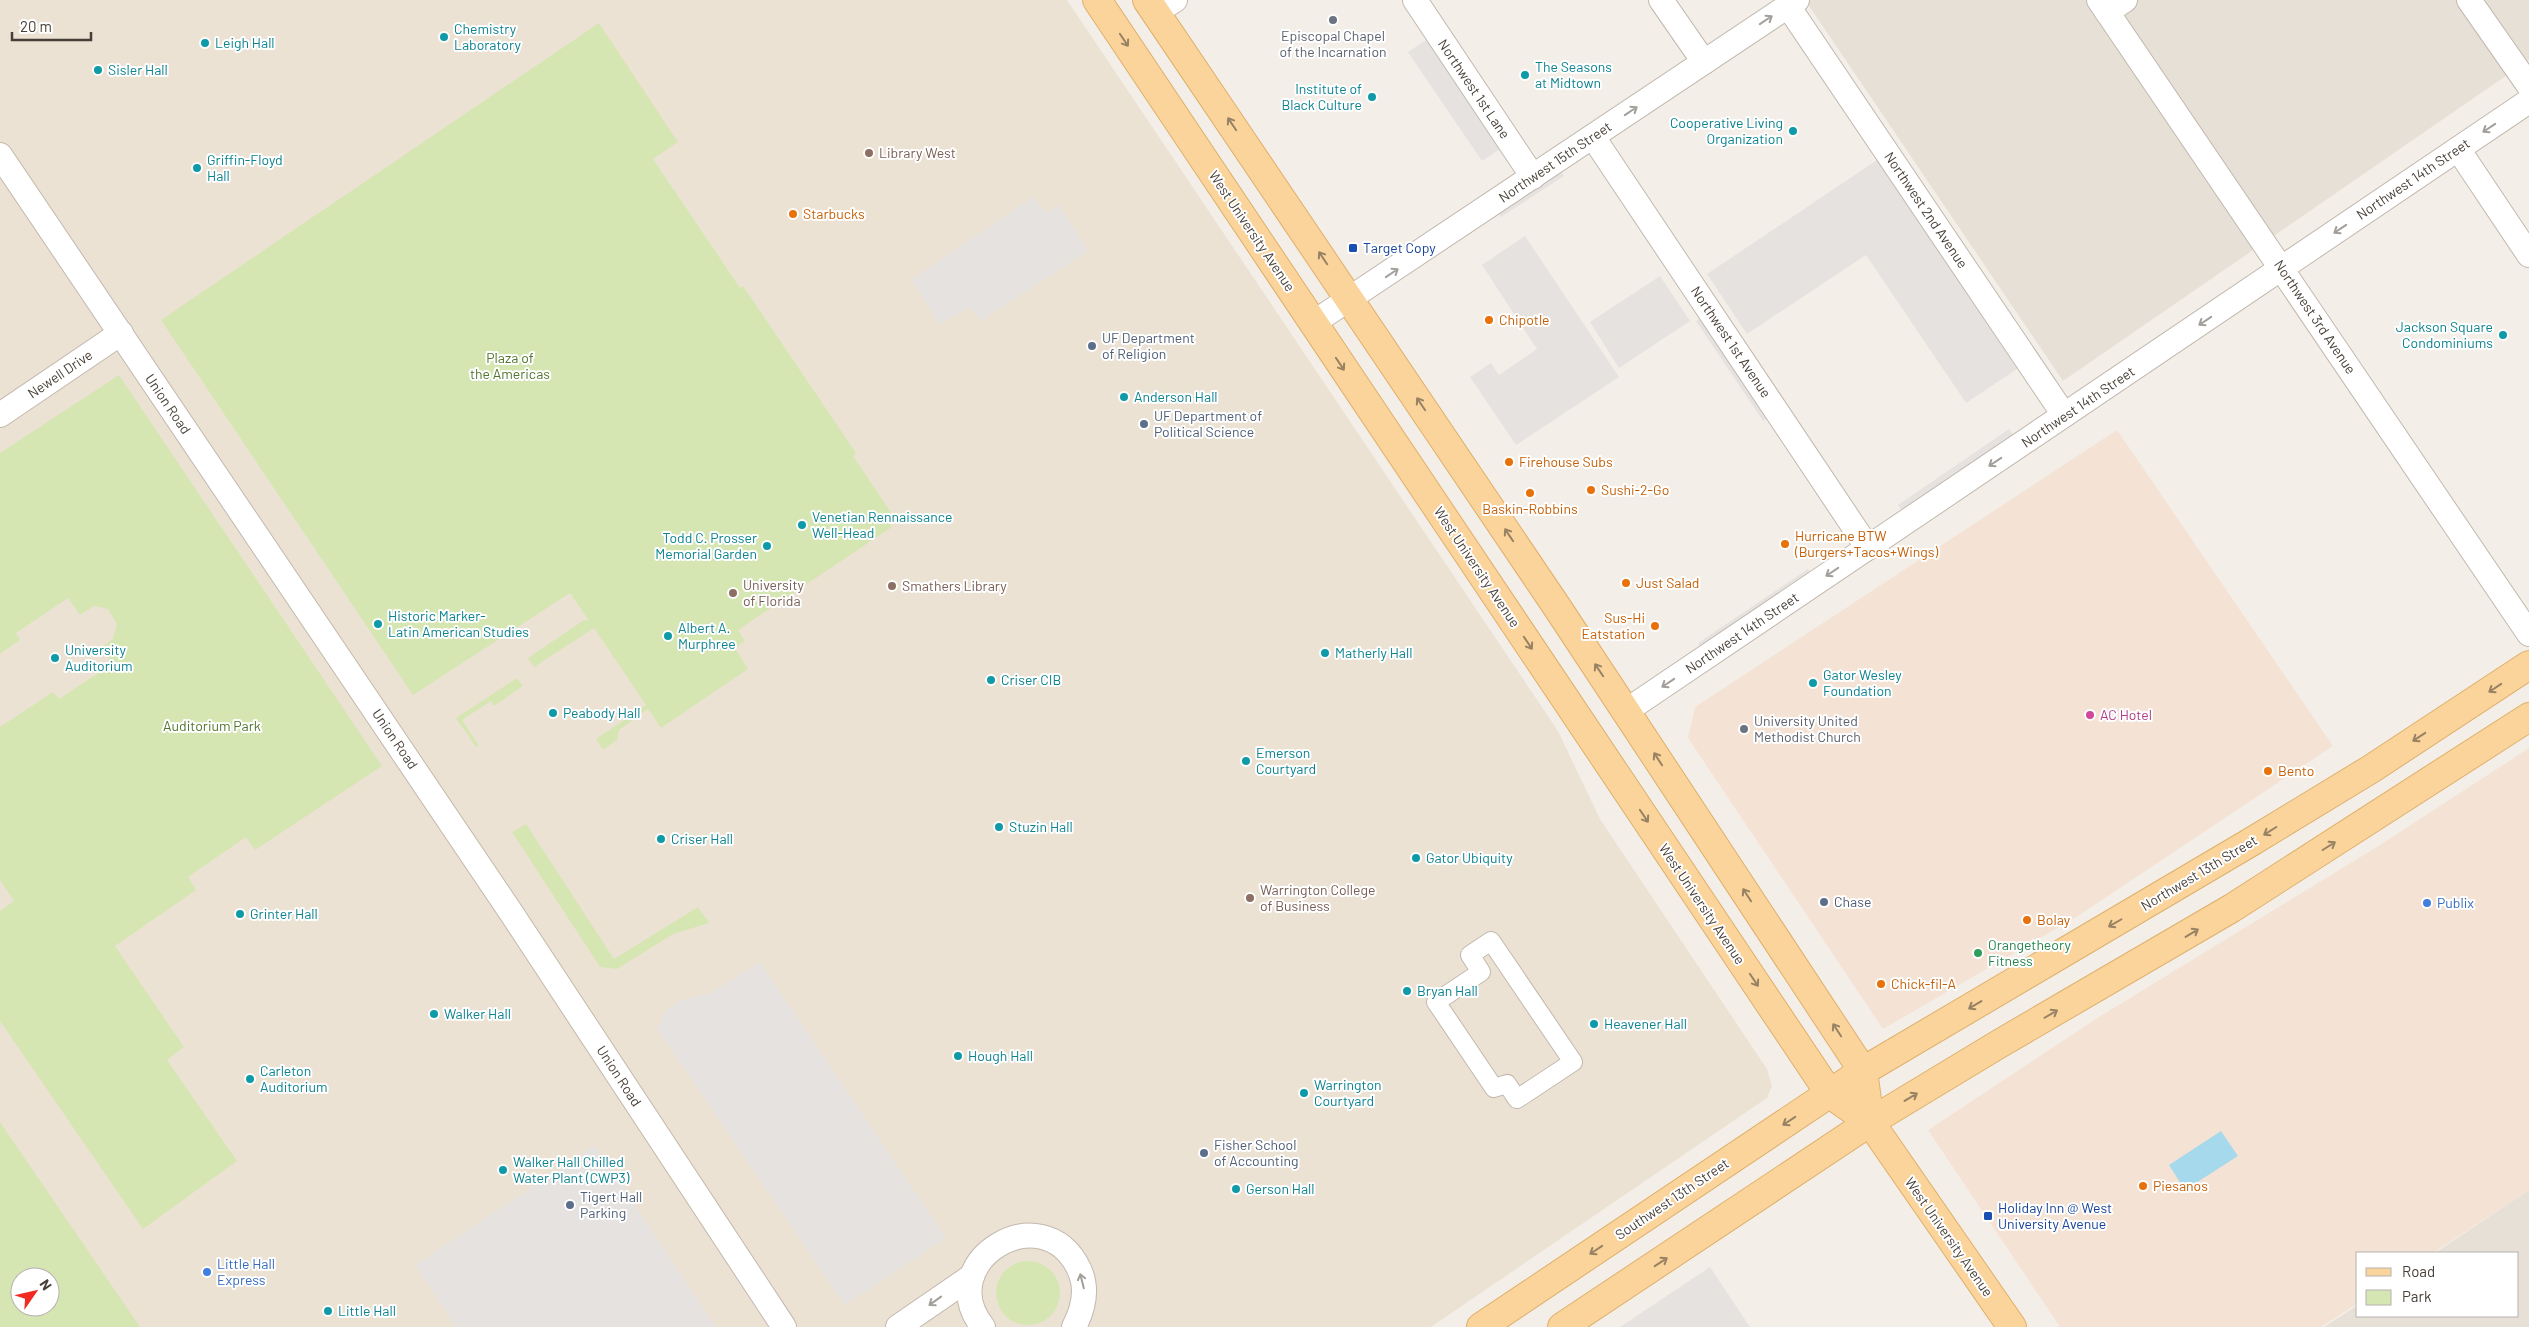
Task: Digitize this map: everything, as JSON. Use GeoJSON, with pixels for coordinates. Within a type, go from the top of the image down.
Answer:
{"type":"FeatureCollection","features":[{"type":"Feature","properties":{"kind":"main road","name":"West University Avenue"},"geometry":{"type":"LineString","coordinates":[[1097,0],[1830,1094],[1870,1122],[2012,1327]]}},
{"type":"Feature","properties":{"kind":"main road","name":"West University Avenue"},"geometry":{"type":"LineString","coordinates":[[1159,4],[1350,299],[1626,711],[1863,1071],[1870,1122]]}},
{"type":"Feature","properties":{"kind":"main road","name":"Northwest 13th Street"},"geometry":{"type":"LineString","coordinates":[[1863,1071],[2260,837],[2371,769],[2529,665]]}},
{"type":"Feature","properties":{"kind":"main road"},"geometry":{"type":"LineString","coordinates":[[1562,1327],[1870,1122],[2232,908],[2529,717]]}},
{"type":"Feature","properties":{"kind":"main road","name":"Southwest 13th Street"},"geometry":{"type":"LineString","coordinates":[[1481,1327],[1863,1071]]}},
{"type":"Feature","properties":{"kind":"street","name":"Northwest 1st Lane"},"geometry":{"type":"LineString","coordinates":[[1414,0],[1533,177]]}},
{"type":"Feature","properties":{"kind":"street"},"geometry":{"type":"LineString","coordinates":[[1661,0],[1704,62]]}},
{"type":"Feature","properties":{"kind":"street"},"geometry":{"type":"LineString","coordinates":[[2469,0],[2529,86]]}},
{"type":"Feature","properties":{"kind":"street","name":"Northwest 15th Street"},"geometry":{"type":"LineString","coordinates":[[1313,323],[1470,220],[1792,3]]}},
{"type":"Feature","properties":{"kind":"street","name":"Northwest 2nd Avenue"},"geometry":{"type":"LineString","coordinates":[[1792,3],[2064,415]]}},
{"type":"Feature","properties":{"kind":"street","name":"Northwest 3rd Avenue"},"geometry":{"type":"LineString","coordinates":[[2110,4],[2282,268],[2529,634]]}},
{"type":"Feature","properties":{"kind":"street","name":"Northwest 14th Street"},"geometry":{"type":"LineString","coordinates":[[1626,711],[2529,101]]}},
{"type":"Feature","properties":{"kind":"street","name":"Northwest 1st Avenue"},"geometry":{"type":"LineString","coordinates":[[1593,137],[1868,548]]}},
{"type":"Feature","properties":{"kind":"street"},"geometry":{"type":"LineString","coordinates":[[2458,149],[2529,256]]}},
{"type":"Feature","properties":{"kind":"street","name":"Union Road"},"geometry":{"type":"LineString","coordinates":[[0,154],[512,914],[784,1327]]}},
{"type":"Feature","properties":{"kind":"street","name":"Newell Drive"},"geometry":{"type":"LineString","coordinates":[[0,415],[121,333]]}},
{"type":"Feature","properties":{"kind":"street"},"geometry":{"type":"LineString","coordinates":[[1492,941],[1573,1062],[1517,1100],[1507,1084],[1494,1088],[1436,1002],[1481,972],[1470,955],[1492,941]]}},
{"type":"Feature","properties":{"kind":"street"},"geometry":{"type":"LineString","coordinates":[[898,1327],[972,1276],[985,1254],[996,1245],[1009,1238],[1024,1235],[1039,1236],[1053,1241],[1066,1250],[1075,1261],[1082,1275],[1085,1289],[1084,1304],[1074,1327]]}},
{"type":"Feature","properties":{"kind":"street"},"geometry":{"type":"LineString","coordinates":[[972,1276],[970,1296],[977,1325]]}},
{"type":"Feature","properties":{"kind":"shaded area","name":"University of Florida"},"geometry":{"type":"Polygon","coordinates":[[[0,0],[1067,0],[1558,731],[1600,819],[1767,1069],[1772,1086],[1767,1098],[1431,1327],[0,1327],[0,0]]]}},
{"type":"Feature","properties":{"kind":"shaded area"},"geometry":{"type":"Polygon","coordinates":[[[1805,0],[2529,0],[2529,60],[2063,381],[1805,0]]]}},
{"type":"Feature","properties":{"kind":"shaded area"},"geometry":{"type":"Polygon","coordinates":[[[1428,39],[1500,149],[1482,161],[1408,52],[1428,39]]]}},
{"type":"Feature","properties":{"kind":"shaded area"},"geometry":{"type":"Polygon","coordinates":[[[1877,160],[2017,369],[1966,403],[1866,255],[1747,334],[1707,274],[1877,160]]]}},
{"type":"Feature","properties":{"kind":"shaded area"},"geometry":{"type":"Polygon","coordinates":[[[1559,168],[1564,176],[1501,217],[1496,209],[1559,168]]]}},
{"type":"Feature","properties":{"kind":"shaded area"},"geometry":{"type":"Polygon","coordinates":[[[1033,197],[1046,213],[1059,205],[1088,251],[981,321],[968,307],[940,325],[911,280],[1033,197]]]}},
{"type":"Feature","properties":{"kind":"shaded area"},"geometry":{"type":"Polygon","coordinates":[[[1525,236],[1619,377],[1516,445],[1470,377],[1491,363],[1499,375],[1537,349],[1482,265],[1525,236]]]}},
{"type":"Feature","properties":{"kind":"shaded area"},"geometry":{"type":"Polygon","coordinates":[[[1660,276],[1690,321],[1619,368],[1590,322],[1660,276]]]}},
{"type":"Feature","properties":{"kind":"shaded area"},"geometry":{"type":"Polygon","coordinates":[[[1704,316],[1770,416],[1763,421],[1696,321],[1704,316]]]}},
{"type":"Feature","properties":{"kind":"shaded area"},"geometry":{"type":"Polygon","coordinates":[[[2009,429],[2016,439],[1905,515],[1898,505],[2009,429]]]}},
{"type":"Feature","properties":{"kind":"shaded area"},"geometry":{"type":"Polygon","coordinates":[[[2117,430],[2333,746],[2078,916],[1883,1029],[1688,738],[1695,707],[2117,430]]]}},
{"type":"Feature","properties":{"kind":"shaded area"},"geometry":{"type":"Polygon","coordinates":[[[1808,569],[1813,577],[1704,652],[1698,643],[1808,569]]]}},
{"type":"Feature","properties":{"kind":"shaded area"},"geometry":{"type":"Polygon","coordinates":[[[2529,748],[2529,1190],[2435,1252],[2356,1252],[2356,1304],[2321,1327],[2060,1327],[1928,1130],[2099,1017],[2380,845],[2529,748]]]}},
{"type":"Feature","properties":{"kind":"shaded area"},"geometry":{"type":"Polygon","coordinates":[[[760,962],[946,1238],[845,1305],[657,1029],[665,1012],[679,1001],[711,993],[760,962]]]}},
{"type":"Feature","properties":{"kind":"shaded area","name":"Tigert Hall Parking"},"geometry":{"type":"Polygon","coordinates":[[[595,1145],[716,1327],[456,1327],[415,1265],[595,1145]]]}},
{"type":"Feature","properties":{"kind":"shaded area"},"geometry":{"type":"Polygon","coordinates":[[[2529,1190],[2529,1327],[2324,1327],[2356,1306],[2356,1317],[2519,1317],[2519,1252],[2436,1252],[2529,1190]]]}},
{"type":"Feature","properties":{"kind":"shaded area"},"geometry":{"type":"Polygon","coordinates":[[[1710,1267],[1750,1327],[1620,1327],[1710,1267]]]}},
{"type":"Feature","properties":{"kind":"green space","name":"Plaza of the Americas"},"geometry":{"type":"Polygon","coordinates":[[[599,23],[678,142],[653,159],[740,288],[743,286],[856,453],[853,456],[892,514],[886,518],[892,527],[738,630],[745,641],[735,648],[748,669],[661,728],[648,709],[619,730],[617,740],[603,750],[596,739],[646,705],[594,628],[534,667],[528,658],[584,620],[589,621],[570,593],[413,695],[161,320],[599,23]]]}},
{"type":"Feature","properties":{"kind":"green space","name":"Auditorium Park"},"geometry":{"type":"Polygon","coordinates":[[[119,375],[382,766],[255,850],[246,837],[188,877],[196,890],[115,946],[184,1047],[167,1060],[237,1161],[143,1229],[0,1021],[0,911],[14,901],[0,880],[0,727],[53,692],[59,699],[112,664],[102,647],[113,639],[117,624],[108,609],[94,606],[80,615],[68,598],[16,633],[20,640],[0,654],[0,453],[119,375]]]}},
{"type":"Feature","properties":{"kind":"green space"},"geometry":{"type":"Polygon","coordinates":[[[517,678],[523,686],[494,706],[491,701],[462,720],[479,746],[476,747],[456,718],[517,678]]]}},
{"type":"Feature","properties":{"kind":"green space"},"geometry":{"type":"Polygon","coordinates":[[[526,824],[614,959],[698,907],[709,923],[673,934],[617,969],[600,967],[512,832],[526,824]]]}},
{"type":"Feature","properties":{"kind":"green space"},"geometry":{"type":"Polygon","coordinates":[[[0,1122],[140,1327],[0,1327],[0,1122]]]}},
{"type":"Feature","properties":{"kind":"green space"},"geometry":{"type":"Polygon","coordinates":[[[1022,1261],[1034,1261],[1051,1270],[1058,1281],[1060,1293],[1058,1305],[1051,1316],[1034,1325],[1022,1325],[1010,1320],[1001,1311],[996,1299],[996,1287],[1001,1275],[1010,1266],[1022,1261]]]}},
{"type":"Feature","properties":{"kind":"water"},"geometry":{"type":"Polygon","coordinates":[[[2221,1131],[2238,1156],[2185,1190],[2169,1165],[2221,1131]]]}},
{"type":"Feature","properties":{"kind":"place","name":"Episcopal Chapel of the Incarnation"},"geometry":{"type":"Point","coordinates":[1333,20]}},
{"type":"Feature","properties":{"kind":"place","name":"Chemistry Laboratory"},"geometry":{"type":"Point","coordinates":[444,37]}},
{"type":"Feature","properties":{"kind":"place","name":"Leigh Hall"},"geometry":{"type":"Point","coordinates":[205,43]}},
{"type":"Feature","properties":{"kind":"place","name":"Sisler Hall"},"geometry":{"type":"Point","coordinates":[98,70]}},
{"type":"Feature","properties":{"kind":"place","name":"The Seasons at Midtown"},"geometry":{"type":"Point","coordinates":[1525,75]}},
{"type":"Feature","properties":{"kind":"place","name":"Institute of Black Culture"},"geometry":{"type":"Point","coordinates":[1372,97]}},
{"type":"Feature","properties":{"kind":"place","name":"Cooperative Living Organization"},"geometry":{"type":"Point","coordinates":[1793,131]}},
{"type":"Feature","properties":{"kind":"place","name":"Library West"},"geometry":{"type":"Point","coordinates":[869,153]}},
{"type":"Feature","properties":{"kind":"place","name":"Griffin-Floyd Hall"},"geometry":{"type":"Point","coordinates":[197,168]}},
{"type":"Feature","properties":{"kind":"place","name":"Starbucks"},"geometry":{"type":"Point","coordinates":[793,214]}},
{"type":"Feature","properties":{"kind":"place","name":"Target Copy"},"geometry":{"type":"Point","coordinates":[1353,248]}},
{"type":"Feature","properties":{"kind":"place","name":"Chipotle"},"geometry":{"type":"Point","coordinates":[1489,320]}},
{"type":"Feature","properties":{"kind":"place","name":"Jackson Square Condominiums"},"geometry":{"type":"Point","coordinates":[2503,335]}},
{"type":"Feature","properties":{"kind":"place","name":"UF Department of Religion"},"geometry":{"type":"Point","coordinates":[1092,346]}},
{"type":"Feature","properties":{"kind":"place","name":"Anderson Hall"},"geometry":{"type":"Point","coordinates":[1124,397]}},
{"type":"Feature","properties":{"kind":"place","name":"UF Department of Political Science"},"geometry":{"type":"Point","coordinates":[1144,424]}},
{"type":"Feature","properties":{"kind":"place","name":"Firehouse Subs"},"geometry":{"type":"Point","coordinates":[1509,462]}},
{"type":"Feature","properties":{"kind":"place","name":"Sushi-2-Go"},"geometry":{"type":"Point","coordinates":[1591,490]}},
{"type":"Feature","properties":{"kind":"place","name":"Baskin-Robbins"},"geometry":{"type":"Point","coordinates":[1530,493]}},
{"type":"Feature","properties":{"kind":"place","name":"Venetian Rennaissance Well-Head"},"geometry":{"type":"Point","coordinates":[802,525]}},
{"type":"Feature","properties":{"kind":"place","name":"Hurricane BTW (Burgers+Tacos+Wings)"},"geometry":{"type":"Point","coordinates":[1785,544]}},
{"type":"Feature","properties":{"kind":"place","name":"Todd C. Prosser Memorial Garden"},"geometry":{"type":"Point","coordinates":[767,546]}},
{"type":"Feature","properties":{"kind":"place","name":"Just Salad"},"geometry":{"type":"Point","coordinates":[1626,583]}},
{"type":"Feature","properties":{"kind":"place","name":"Smathers Library"},"geometry":{"type":"Point","coordinates":[892,586]}},
{"type":"Feature","properties":{"kind":"place","name":"University of Florida"},"geometry":{"type":"Point","coordinates":[733,593]}},
{"type":"Feature","properties":{"kind":"place","name":"Historic Marker- Latin American Studies"},"geometry":{"type":"Point","coordinates":[378,624]}},
{"type":"Feature","properties":{"kind":"place","name":"Sus-Hi Eatstation"},"geometry":{"type":"Point","coordinates":[1655,626]}},
{"type":"Feature","properties":{"kind":"place","name":"Albert A. Murphree"},"geometry":{"type":"Point","coordinates":[668,636]}},
{"type":"Feature","properties":{"kind":"place","name":"Matherly Hall"},"geometry":{"type":"Point","coordinates":[1325,653]}},
{"type":"Feature","properties":{"kind":"place","name":"University Auditorium"},"geometry":{"type":"Point","coordinates":[55,658]}},
{"type":"Feature","properties":{"kind":"place","name":"Criser CIB"},"geometry":{"type":"Point","coordinates":[991,680]}},
{"type":"Feature","properties":{"kind":"place","name":"Gator Wesley Foundation"},"geometry":{"type":"Point","coordinates":[1813,683]}},
{"type":"Feature","properties":{"kind":"place","name":"Peabody Hall"},"geometry":{"type":"Point","coordinates":[553,713]}},
{"type":"Feature","properties":{"kind":"place","name":"AC Hotel"},"geometry":{"type":"Point","coordinates":[2090,715]}},
{"type":"Feature","properties":{"kind":"place","name":"University United Methodist Church"},"geometry":{"type":"Point","coordinates":[1744,729]}},
{"type":"Feature","properties":{"kind":"place","name":"Emerson Courtyard"},"geometry":{"type":"Point","coordinates":[1246,761]}},
{"type":"Feature","properties":{"kind":"place","name":"Bento"},"geometry":{"type":"Point","coordinates":[2268,771]}},
{"type":"Feature","properties":{"kind":"place","name":"Stuzin Hall"},"geometry":{"type":"Point","coordinates":[999,827]}},
{"type":"Feature","properties":{"kind":"place","name":"Criser Hall"},"geometry":{"type":"Point","coordinates":[661,839]}},
{"type":"Feature","properties":{"kind":"place","name":"Gator Ubiquity"},"geometry":{"type":"Point","coordinates":[1416,858]}},
{"type":"Feature","properties":{"kind":"place","name":"Warrington College of Business"},"geometry":{"type":"Point","coordinates":[1250,898]}},
{"type":"Feature","properties":{"kind":"place","name":"Chase"},"geometry":{"type":"Point","coordinates":[1824,902]}},
{"type":"Feature","properties":{"kind":"place","name":"Publix"},"geometry":{"type":"Point","coordinates":[2427,903]}},
{"type":"Feature","properties":{"kind":"place","name":"Grinter Hall"},"geometry":{"type":"Point","coordinates":[240,914]}},
{"type":"Feature","properties":{"kind":"place","name":"Bolay"},"geometry":{"type":"Point","coordinates":[2027,920]}},
{"type":"Feature","properties":{"kind":"place","name":"Orangetheory Fitness"},"geometry":{"type":"Point","coordinates":[1978,953]}},
{"type":"Feature","properties":{"kind":"place","name":"Chick-fil-A"},"geometry":{"type":"Point","coordinates":[1881,984]}},
{"type":"Feature","properties":{"kind":"place","name":"Bryan Hall"},"geometry":{"type":"Point","coordinates":[1407,991]}},
{"type":"Feature","properties":{"kind":"place","name":"Walker Hall"},"geometry":{"type":"Point","coordinates":[434,1014]}},
{"type":"Feature","properties":{"kind":"place","name":"Heavener Hall"},"geometry":{"type":"Point","coordinates":[1594,1024]}},
{"type":"Feature","properties":{"kind":"place","name":"Hough Hall"},"geometry":{"type":"Point","coordinates":[958,1056]}},
{"type":"Feature","properties":{"kind":"place","name":"Carleton Auditorium"},"geometry":{"type":"Point","coordinates":[250,1079]}},
{"type":"Feature","properties":{"kind":"place","name":"Warrington Courtyard"},"geometry":{"type":"Point","coordinates":[1304,1093]}},
{"type":"Feature","properties":{"kind":"place","name":"Fisher School of Accounting"},"geometry":{"type":"Point","coordinates":[1204,1153]}},
{"type":"Feature","properties":{"kind":"place","name":"Walker Hall Chilled Water Plant (CWP3)"},"geometry":{"type":"Point","coordinates":[503,1170]}},
{"type":"Feature","properties":{"kind":"place","name":"Piesanos"},"geometry":{"type":"Point","coordinates":[2143,1186]}},
{"type":"Feature","properties":{"kind":"place","name":"Gerson Hall"},"geometry":{"type":"Point","coordinates":[1236,1189]}},
{"type":"Feature","properties":{"kind":"place","name":"Tigert Hall Parking"},"geometry":{"type":"Point","coordinates":[570,1205]}},
{"type":"Feature","properties":{"kind":"place","name":"Holiday Inn @ West University Avenue"},"geometry":{"type":"Point","coordinates":[1988,1216]}},
{"type":"Feature","properties":{"kind":"place","name":"Little Hall Express"},"geometry":{"type":"Point","coordinates":[207,1272]}},
{"type":"Feature","properties":{"kind":"place","name":"Little Hall"},"geometry":{"type":"Point","coordinates":[328,1311]}}]}
